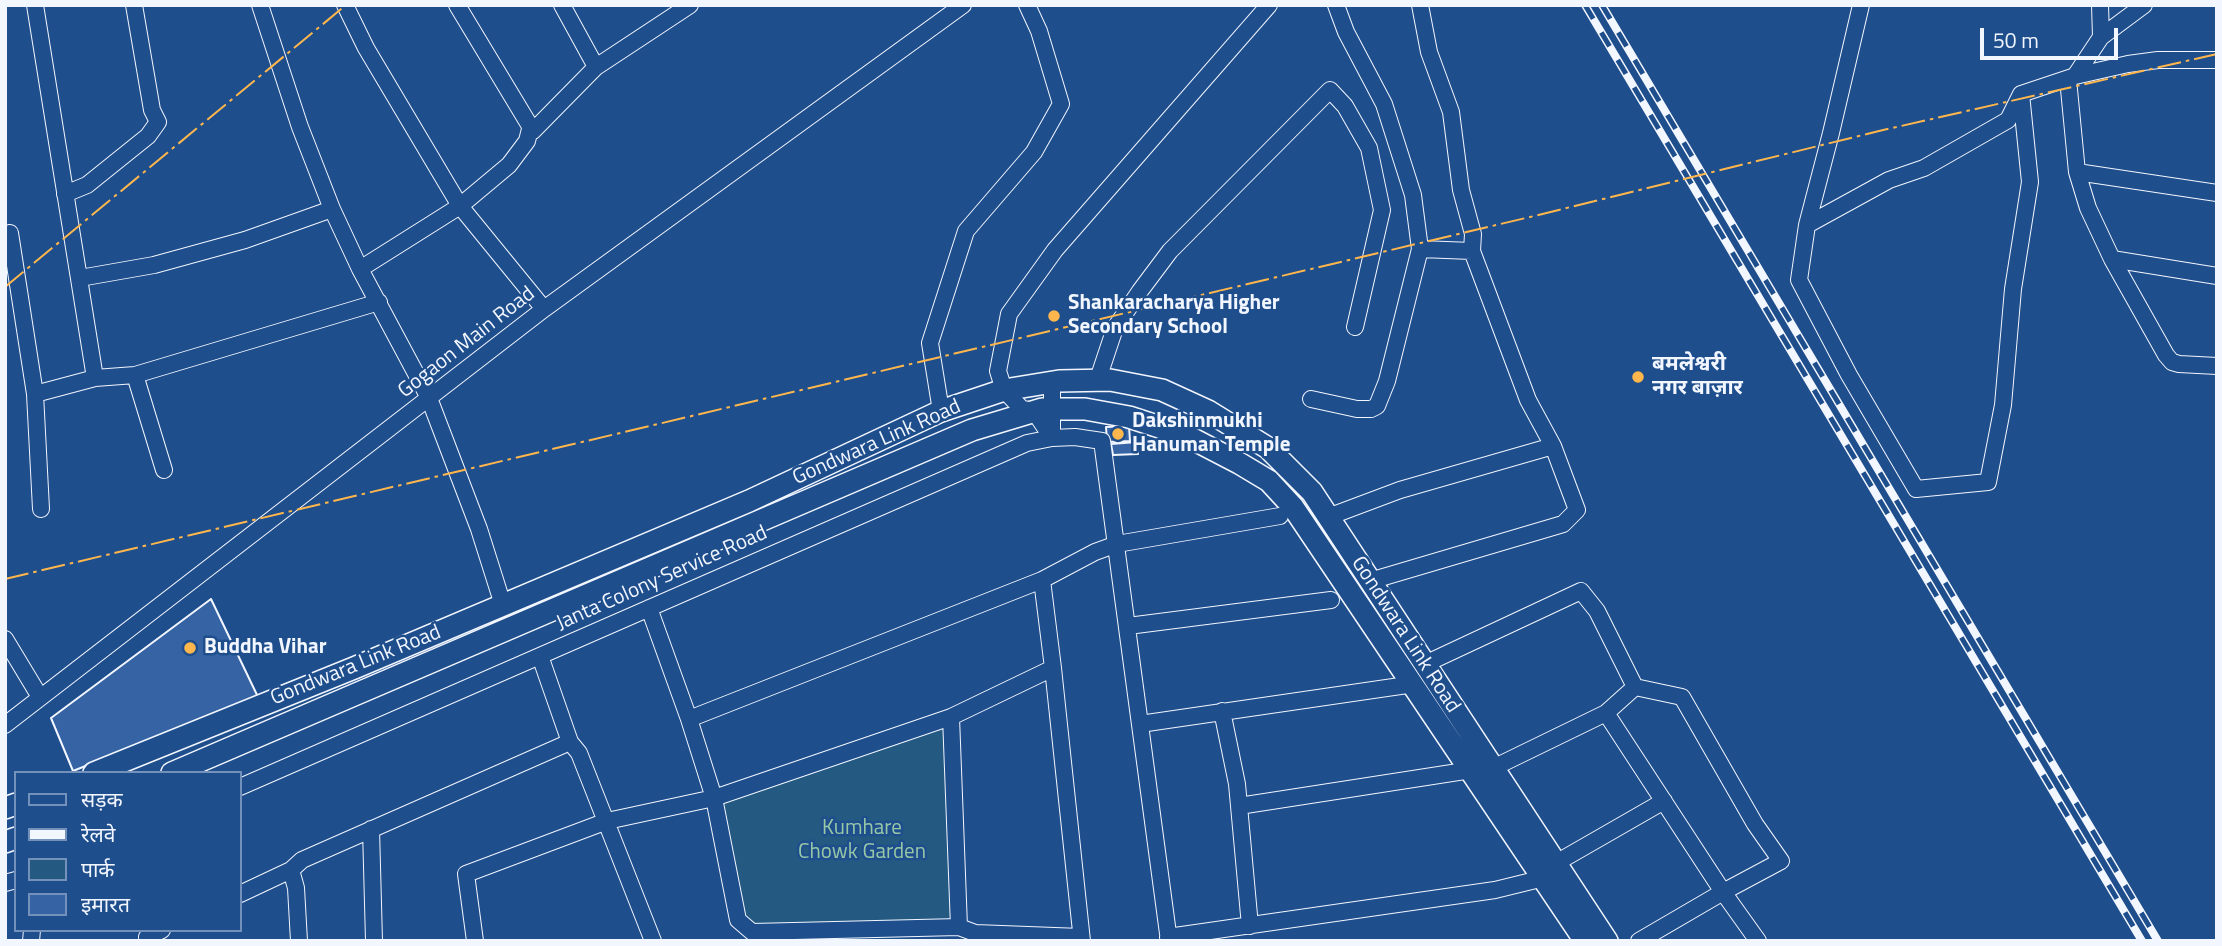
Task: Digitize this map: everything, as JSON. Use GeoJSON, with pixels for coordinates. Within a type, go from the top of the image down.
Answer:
{"type":"FeatureCollection","features":[{"type":"Feature","properties":{"kind":"street"},"geometry":{"type":"LineString","coordinates":[[35,5],[95,378]]}},
{"type":"Feature","properties":{"kind":"street"},"geometry":{"type":"LineString","coordinates":[[65,194],[87,185],[148,136],[158,122],[152,110],[134,5]]}},
{"type":"Feature","properties":{"kind":"street"},"geometry":{"type":"LineString","coordinates":[[260,5],[300,127],[332,209],[360,269],[429,398],[479,529],[503,605]]}},
{"type":"Feature","properties":{"kind":"street"},"geometry":{"type":"LineString","coordinates":[[345,5],[366,48],[460,205],[544,309]]}},
{"type":"Feature","properties":{"kind":"street"},"geometry":{"type":"LineString","coordinates":[[457,5],[533,131]]}},
{"type":"Feature","properties":{"kind":"street"},"geometry":{"type":"LineString","coordinates":[[562,5],[596,67]]}},
{"type":"Feature","properties":{"kind":"street"},"geometry":{"type":"LineString","coordinates":[[360,269],[460,205],[509,165],[527,141],[530,129],[533,131],[596,67],[690,5]]}},
{"type":"Feature","properties":{"kind":"street","name":"Gogaon Main Road"},"geometry":{"type":"LineString","coordinates":[[5,725],[544,309],[963,5]]}},
{"type":"Feature","properties":{"kind":"street"},"geometry":{"type":"LineString","coordinates":[[941,411],[930,344],[966,231],[1034,152],[1060,104],[1040,31],[1027,5]]}},
{"type":"Feature","properties":{"kind":"street"},"geometry":{"type":"LineString","coordinates":[[1043,410],[1022,409],[1004,390],[998,371],[1009,314],[1055,250],[1269,5]]}},
{"type":"Feature","properties":{"kind":"street"},"geometry":{"type":"LineString","coordinates":[[1311,399],[1357,409],[1377,406],[1387,381],[1420,248],[1413,195],[1384,104],[1346,32],[1336,5]]}},
{"type":"Feature","properties":{"kind":"street"},"geometry":{"type":"LineString","coordinates":[[1370,581],[1563,524],[1577,510],[1553,446],[1528,400],[1472,251],[1473,234],[1461,190],[1451,111],[1429,52],[1420,5]]}},
{"type":"Feature","properties":{"kind":"street"},"geometry":{"type":"LineString","coordinates":[[1861,5],[1832,133],[1807,225],[1799,280],[1849,376],[1916,489],[1988,482],[2003,405],[2013,289],[2030,182],[2021,94]]}},
{"type":"Feature","properties":{"kind":"street"},"geometry":{"type":"LineString","coordinates":[[2100,5],[2101,37]]}},
{"type":"Feature","properties":{"kind":"street"},"geometry":{"type":"LineString","coordinates":[[2144,5],[2101,37],[2071,77],[2077,172],[2088,208],[2112,259],[2166,355],[2172,362],[2179,364],[2217,366]]}},
{"type":"Feature","properties":{"kind":"street"},"geometry":{"type":"LineString","coordinates":[[1807,225],[1889,180],[1924,168],[2008,120],[2021,94],[2071,77],[2147,61],[2217,60]]}},
{"type":"Feature","properties":{"kind":"street"},"geometry":{"type":"LineString","coordinates":[[1098,379],[1115,328],[1170,251],[1330,90],[1345,106],[1369,148],[1382,210],[1356,327]]}},
{"type":"Feature","properties":{"kind":"street"},"geometry":{"type":"LineString","coordinates":[[2077,172],[2217,193]]}},
{"type":"Feature","properties":{"kind":"street"},"geometry":{"type":"LineString","coordinates":[[80,278],[154,265],[246,240],[332,209]]}},
{"type":"Feature","properties":{"kind":"street"},"geometry":{"type":"LineString","coordinates":[[10,233],[35,394],[41,509]]}},
{"type":"Feature","properties":{"kind":"street"},"geometry":{"type":"LineString","coordinates":[[1420,248],[1472,251]]}},
{"type":"Feature","properties":{"kind":"street"},"geometry":{"type":"LineString","coordinates":[[2112,259],[2217,276]]}},
{"type":"Feature","properties":{"kind":"street"},"geometry":{"type":"LineString","coordinates":[[35,394],[95,378],[135,375],[379,302]]}},
{"type":"Feature","properties":{"kind":"street"},"geometry":{"type":"LineString","coordinates":[[135,375],[164,470]]}},
{"type":"Feature","properties":{"kind":"street","name":"Gondwara Link Road"},"geometry":{"type":"LineString","coordinates":[[99,771],[354,668],[749,501],[941,411],[1004,390],[1052,382],[1098,379],[1162,390],[1208,411],[1268,448],[1312,492],[1492,766],[1550,870]]}},
{"type":"Feature","properties":{"kind":"street"},"geometry":{"type":"LineString","coordinates":[[1052,382],[1043,410],[1052,438]]}},
{"type":"Feature","properties":{"kind":"street","name":"Gondwara Link Road"},"geometry":{"type":"LineString","coordinates":[[177,771],[972,430],[1043,410],[1085,409],[1129,417],[1187,436],[1269,481],[1293,507],[1470,771],[1608,941]]}},
{"type":"Feature","properties":{"kind":"street","name":"Janta Colony Service Road"},"geometry":{"type":"LineString","coordinates":[[242,786],[1027,443],[1074,437],[1102,441],[1117,544]]}},
{"type":"Feature","properties":{"kind":"street"},"geometry":{"type":"LineString","coordinates":[[1328,517],[1399,490],[1553,446]]}},
{"type":"Feature","properties":{"kind":"street"},"geometry":{"type":"LineString","coordinates":[[689,719],[1042,580],[1095,552],[1117,544],[1280,516]]}},
{"type":"Feature","properties":{"kind":"street"},"geometry":{"type":"LineString","coordinates":[[1117,544],[1168,939],[1495,890],[1550,870],[1664,801]]}},
{"type":"Feature","properties":{"kind":"street"},"geometry":{"type":"LineString","coordinates":[[649,608],[689,719],[713,798],[738,920],[752,932],[959,927],[975,933],[1082,939],[1042,580]]}},
{"type":"Feature","properties":{"kind":"street"},"geometry":{"type":"LineString","coordinates":[[1424,664],[1581,591],[1597,611],[1635,687]]}},
{"type":"Feature","properties":{"kind":"street"},"geometry":{"type":"LineString","coordinates":[[1128,626],[1331,600]]}},
{"type":"Feature","properties":{"kind":"street"},"geometry":{"type":"LineString","coordinates":[[5,639],[40,697]]}},
{"type":"Feature","properties":{"kind":"street"},"geometry":{"type":"LineString","coordinates":[[540,656],[570,742],[579,752],[653,941]]}},
{"type":"Feature","properties":{"kind":"street"},"geometry":{"type":"LineString","coordinates":[[475,941],[466,874],[607,821],[713,798],[951,717],[1053,668]]}},
{"type":"Feature","properties":{"kind":"street"},"geometry":{"type":"LineString","coordinates":[[1140,724],[1414,684]]}},
{"type":"Feature","properties":{"kind":"street"},"geometry":{"type":"LineString","coordinates":[[1239,806],[1497,766],[1606,713],[1635,687]]}},
{"type":"Feature","properties":{"kind":"street"},"geometry":{"type":"LineString","coordinates":[[1635,687],[1682,697],[1755,824],[1781,861],[1639,941]]}},
{"type":"Feature","properties":{"kind":"street"},"geometry":{"type":"LineString","coordinates":[[1223,711],[1239,806],[1250,926]]}},
{"type":"Feature","properties":{"kind":"street"},"geometry":{"type":"LineString","coordinates":[[1606,713],[1758,941]]}},
{"type":"Feature","properties":{"kind":"street"},"geometry":{"type":"LineString","coordinates":[[951,717],[959,927]]}},
{"type":"Feature","properties":{"kind":"street"},"geometry":{"type":"LineString","coordinates":[[242,893],[291,870],[302,860],[570,742]]}},
{"type":"Feature","properties":{"kind":"street"},"geometry":{"type":"LineString","coordinates":[[371,829],[373,941]]}},
{"type":"Feature","properties":{"kind":"street"},"geometry":{"type":"LineString","coordinates":[[291,870],[296,888],[299,941]]}},
{"type":"Feature","properties":{"kind":"street"},"geometry":{"type":"LineString","coordinates":[[1550,870],[1584,941]]}},
{"type":"Feature","properties":{"kind":"green space","name":"Kumhare Chowk Garden"},"geometry":{"type":"Polygon","coordinates":[[[951,717],[959,927],[752,932],[738,920],[714,798],[951,717]]]}},
{"type":"Feature","properties":{"kind":"building","name":"Dakshinmukhi Hanuman Temple"},"geometry":{"type":"Polygon","coordinates":[[[1129,426],[1130,441],[1107,442],[1106,427],[1129,426]]]}},
{"type":"Feature","properties":{"kind":"building"},"geometry":{"type":"Polygon","coordinates":[[[1137,442],[1138,454],[1113,455],[1111,444],[1137,442]]]}},
{"type":"Feature","properties":{"kind":"building","name":"Buddha Vihar"},"geometry":{"type":"Polygon","coordinates":[[[211,599],[258,697],[73,771],[51,718],[211,599]]]}},
{"type":"Feature","properties":{"kind":"railway"},"geometry":{"type":"LineString","coordinates":[[1585,5],[2142,941]]}},
{"type":"Feature","properties":{"kind":"railway"},"geometry":{"type":"LineString","coordinates":[[1602,5],[2158,941]]}},
{"type":"Feature","properties":{"kind":"power"},"geometry":{"type":"LineString","coordinates":[[5,287],[346,5]]}},
{"type":"Feature","properties":{"kind":"power"},"geometry":{"type":"LineString","coordinates":[[5,579],[1530,217],[1879,131],[2217,54]]}},
{"type":"Feature","properties":{"kind":"place","name":"Shankaracharya Higher Secondary School"},"geometry":{"type":"Point","coordinates":[1054,316]}},
{"type":"Feature","properties":{"kind":"place","name":"बमलेश्वरी नगर बाज़ार"},"geometry":{"type":"Point","coordinates":[1638,377]}},
{"type":"Feature","properties":{"kind":"place","name":"Dakshinmukhi Hanuman Temple"},"geometry":{"type":"Point","coordinates":[1118,434]}},
{"type":"Feature","properties":{"kind":"place","name":"Buddha Vihar"},"geometry":{"type":"Point","coordinates":[190,648]}}]}
